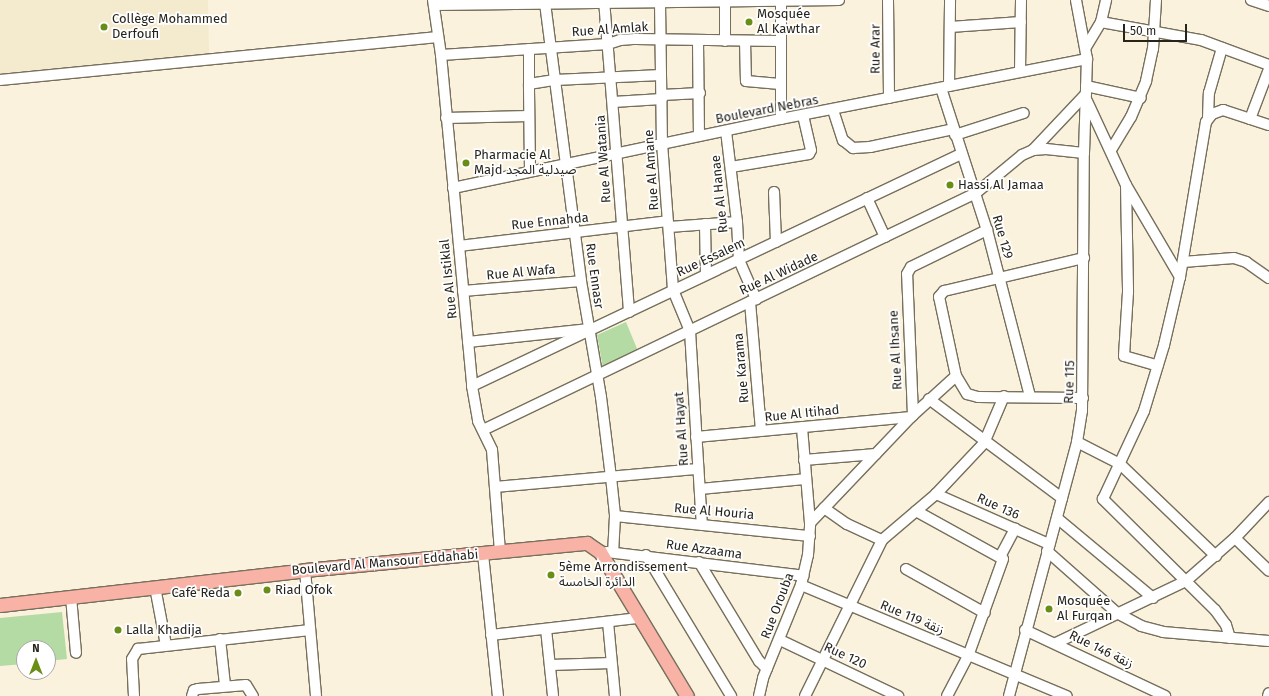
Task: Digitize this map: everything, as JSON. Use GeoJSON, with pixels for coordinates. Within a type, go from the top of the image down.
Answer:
{"type":"FeatureCollection","features":[{"type":"Feature","properties":{"kind":"main road","name":"Boulevard Al Mansour Eddahabi"},"geometry":{"type":"LineString","coordinates":[[0,605],[305,570],[483,554],[552,545],[587,543],[600,552]]}},
{"type":"Feature","properties":{"kind":"main road"},"geometry":{"type":"LineString","coordinates":[[600,552],[687,696]]}},
{"type":"Feature","properties":{"kind":"street"},"geometry":{"type":"LineString","coordinates":[[434,3],[545,4],[604,2],[660,3],[676,1],[839,0]]}},
{"type":"Feature","properties":{"kind":"street","name":"Rue Arar"},"geometry":{"type":"LineString","coordinates":[[888,0],[889,98]]}},
{"type":"Feature","properties":{"kind":"street","name":"Rue 129"},"geometry":{"type":"LineString","coordinates":[[950,0],[950,27],[946,87],[954,132],[976,193],[987,230],[1030,396]]}},
{"type":"Feature","properties":{"kind":"street"},"geometry":{"type":"LineString","coordinates":[[1020,72],[1021,0]]}},
{"type":"Feature","properties":{"kind":"street","name":"Rue 115"},"geometry":{"type":"LineString","coordinates":[[1009,696],[1025,630],[1077,442],[1083,398],[1084,154],[1087,59],[1086,47],[1076,0]]}},
{"type":"Feature","properties":{"kind":"street"},"geometry":{"type":"LineString","coordinates":[[1086,47],[1101,22],[1106,0]]}},
{"type":"Feature","properties":{"kind":"street"},"geometry":{"type":"LineString","coordinates":[[1111,150],[1140,98],[1150,65],[1156,0]]}},
{"type":"Feature","properties":{"kind":"street"},"geometry":{"type":"LineString","coordinates":[[1251,0],[1269,6]]}},
{"type":"Feature","properties":{"kind":"street"},"geometry":{"type":"LineString","coordinates":[[725,41],[730,1]]}},
{"type":"Feature","properties":{"kind":"street"},"geometry":{"type":"LineString","coordinates":[[781,1],[781,119]]}},
{"type":"Feature","properties":{"kind":"street","name":"Rue Al Watania"},"geometry":{"type":"LineString","coordinates":[[604,2],[629,312]]}},
{"type":"Feature","properties":{"kind":"street","name":"Rue Al Istiklal"},"geometry":{"type":"LineString","coordinates":[[434,3],[441,55],[472,386],[477,416],[492,450],[500,552]]}},
{"type":"Feature","properties":{"kind":"street","name":"Rue Al Amane"},"geometry":{"type":"LineString","coordinates":[[660,3],[662,144],[673,290],[690,331]]}},
{"type":"Feature","properties":{"kind":"street","name":"Rue Ennasr"},"geometry":{"type":"LineString","coordinates":[[545,4],[581,281],[596,376],[601,397],[611,477],[615,516],[613,552]]}},
{"type":"Feature","properties":{"kind":"street"},"geometry":{"type":"LineString","coordinates":[[950,27],[1021,22]]}},
{"type":"Feature","properties":{"kind":"street"},"geometry":{"type":"LineString","coordinates":[[1101,22],[1201,40],[1269,65]]}},
{"type":"Feature","properties":{"kind":"street"},"geometry":{"type":"LineString","coordinates":[[0,80],[438,37]]}},
{"type":"Feature","properties":{"kind":"street","name":"Rue Al Amlak"},"geometry":{"type":"LineString","coordinates":[[441,55],[608,44],[626,39],[661,41],[780,41]]}},
{"type":"Feature","properties":{"kind":"street"},"geometry":{"type":"LineString","coordinates":[[698,41],[700,136]]}},
{"type":"Feature","properties":{"kind":"street"},"geometry":{"type":"LineString","coordinates":[[745,41],[746,81],[780,84]]}},
{"type":"Feature","properties":{"kind":"street"},"geometry":{"type":"LineString","coordinates":[[1222,48],[1209,93],[1208,118],[1180,277],[1158,366],[1144,411],[1104,501],[1186,581],[1222,620],[1230,638]]}},
{"type":"Feature","properties":{"kind":"street"},"geometry":{"type":"LineString","coordinates":[[529,49],[530,171]]}},
{"type":"Feature","properties":{"kind":"street","name":"Boulevard Nebras"},"geometry":{"type":"LineString","coordinates":[[453,188],[781,119],[1087,59]]}},
{"type":"Feature","properties":{"kind":"street"},"geometry":{"type":"LineString","coordinates":[[1250,119],[1269,68]]}},
{"type":"Feature","properties":{"kind":"street"},"geometry":{"type":"LineString","coordinates":[[529,84],[555,80],[661,75]]}},
{"type":"Feature","properties":{"kind":"street"},"geometry":{"type":"LineString","coordinates":[[613,102],[700,93]]}},
{"type":"Feature","properties":{"kind":"street"},"geometry":{"type":"LineString","coordinates":[[1140,98],[1086,93],[1126,185],[1180,277]]}},
{"type":"Feature","properties":{"kind":"street","name":"Rue Al Widade"},"geometry":{"type":"LineString","coordinates":[[483,430],[976,193],[1011,162],[1033,150],[1086,93]]}},
{"type":"Feature","properties":{"kind":"street"},"geometry":{"type":"LineString","coordinates":[[833,110],[843,140],[853,148],[870,147],[954,132],[1024,113]]}},
{"type":"Feature","properties":{"kind":"street"},"geometry":{"type":"LineString","coordinates":[[1208,118],[1223,110],[1269,125]]}},
{"type":"Feature","properties":{"kind":"street"},"geometry":{"type":"LineString","coordinates":[[731,168],[809,154],[811,150],[804,115]]}},
{"type":"Feature","properties":{"kind":"street"},"geometry":{"type":"LineString","coordinates":[[446,118],[529,116]]}},
{"type":"Feature","properties":{"kind":"street","name":"Rue Al Hanae"},"geometry":{"type":"LineString","coordinates":[[726,131],[737,222],[739,260],[753,301]]}},
{"type":"Feature","properties":{"kind":"street"},"geometry":{"type":"LineString","coordinates":[[1033,150],[1084,154]]}},
{"type":"Feature","properties":{"kind":"street","name":"Rue Essalem"},"geometry":{"type":"LineString","coordinates":[[472,386],[961,154]]}},
{"type":"Feature","properties":{"kind":"street"},"geometry":{"type":"LineString","coordinates":[[1126,185],[1128,292],[1124,356],[1158,366]]}},
{"type":"Feature","properties":{"kind":"street"},"geometry":{"type":"LineString","coordinates":[[774,192],[776,242]]}},
{"type":"Feature","properties":{"kind":"street"},"geometry":{"type":"LineString","coordinates":[[867,198],[885,237]]}},
{"type":"Feature","properties":{"kind":"street","name":"Rue Ennahda"},"geometry":{"type":"LineString","coordinates":[[459,246],[575,231],[669,224],[737,222]]}},
{"type":"Feature","properties":{"kind":"street"},"geometry":{"type":"LineString","coordinates":[[705,224],[706,274]]}},
{"type":"Feature","properties":{"kind":"street","name":"Rue Al Ihsane"},"geometry":{"type":"LineString","coordinates":[[912,416],[905,284],[907,274],[912,266],[987,230]]}},
{"type":"Feature","properties":{"kind":"street"},"geometry":{"type":"LineString","coordinates":[[1083,398],[967,394],[956,376],[940,294],[944,291],[1084,258]]}},
{"type":"Feature","properties":{"kind":"street"},"geometry":{"type":"LineString","coordinates":[[1183,262],[1234,258],[1246,262],[1269,278]]}},
{"type":"Feature","properties":{"kind":"street","name":"Rue Al Wafa"},"geometry":{"type":"LineString","coordinates":[[463,291],[581,281]]}},
{"type":"Feature","properties":{"kind":"street","name":"Rue Karama"},"geometry":{"type":"LineString","coordinates":[[753,301],[761,431]]}},
{"type":"Feature","properties":{"kind":"street"},"geometry":{"type":"LineString","coordinates":[[468,342],[589,331]]}},
{"type":"Feature","properties":{"kind":"street","name":"Rue Al Hayat"},"geometry":{"type":"LineString","coordinates":[[690,331],[702,524]]}},
{"type":"Feature","properties":{"kind":"street"},"geometry":{"type":"LineString","coordinates":[[810,523],[912,416],[956,376]]}},
{"type":"Feature","properties":{"kind":"street"},"geometry":{"type":"LineString","coordinates":[[805,696],[882,540],[936,494],[984,442],[1004,396]]}},
{"type":"Feature","properties":{"kind":"street"},"geometry":{"type":"LineString","coordinates":[[929,400],[1062,498]]}},
{"type":"Feature","properties":{"kind":"street","name":"Rue Al Itihad"},"geometry":{"type":"LineString","coordinates":[[696,437],[912,416]]}},
{"type":"Feature","properties":{"kind":"street","name":"Rue Orouba"},"geometry":{"type":"LineString","coordinates":[[760,696],[767,669],[780,640],[802,581],[810,536],[802,427]]}},
{"type":"Feature","properties":{"kind":"street"},"geometry":{"type":"LineString","coordinates":[[1077,442],[1120,464],[1216,556]]}},
{"type":"Feature","properties":{"kind":"street"},"geometry":{"type":"LineString","coordinates":[[804,460],[876,454]]}},
{"type":"Feature","properties":{"kind":"street"},"geometry":{"type":"LineString","coordinates":[[495,487],[698,469]]}},
{"type":"Feature","properties":{"kind":"street"},"geometry":{"type":"LineString","coordinates":[[700,489],[805,479]]}},
{"type":"Feature","properties":{"kind":"street","name":"Rue 136"},"geometry":{"type":"LineString","coordinates":[[936,494],[1015,530],[1048,548],[1116,613],[1153,630],[1269,641]]}},
{"type":"Feature","properties":{"kind":"street"},"geometry":{"type":"LineString","coordinates":[[1056,643],[1116,613],[1152,598],[1186,581],[1235,538],[1269,502]]}},
{"type":"Feature","properties":{"kind":"street"},"geometry":{"type":"LineString","coordinates":[[824,508],[847,524],[882,540]]}},
{"type":"Feature","properties":{"kind":"street"},"geometry":{"type":"LineString","coordinates":[[916,511],[1001,555]]}},
{"type":"Feature","properties":{"kind":"street","name":"Rue Al Houria"},"geometry":{"type":"LineString","coordinates":[[615,516],[810,536]]}},
{"type":"Feature","properties":{"kind":"street"},"geometry":{"type":"LineString","coordinates":[[1057,518],[1152,598]]}},
{"type":"Feature","properties":{"kind":"street"},"geometry":{"type":"LineString","coordinates":[[947,696],[968,656],[985,613],[1002,563],[1001,555],[1015,530]]}},
{"type":"Feature","properties":{"kind":"street"},"geometry":{"type":"LineString","coordinates":[[1235,538],[1269,571]]}},
{"type":"Feature","properties":{"kind":"street","name":"Rue Azzaama"},"geometry":{"type":"LineString","coordinates":[[600,552],[646,555],[700,562],[802,581]]}},
{"type":"Feature","properties":{"kind":"street"},"geometry":{"type":"LineString","coordinates":[[483,554],[498,696]]}},
{"type":"Feature","properties":{"kind":"street"},"geometry":{"type":"LineString","coordinates":[[646,555],[731,696]]}},
{"type":"Feature","properties":{"kind":"street"},"geometry":{"type":"LineString","coordinates":[[700,562],[759,661],[767,669]]}},
{"type":"Feature","properties":{"kind":"street"},"geometry":{"type":"LineString","coordinates":[[906,569],[985,613]]}},
{"type":"Feature","properties":{"kind":"street"},"geometry":{"type":"LineString","coordinates":[[305,570],[316,696]]}},
{"type":"Feature","properties":{"kind":"street","name":"Rue 119 زنقة"},"geometry":{"type":"LineString","coordinates":[[802,581],[850,606],[1067,696]]}},
{"type":"Feature","properties":{"kind":"street"},"geometry":{"type":"LineString","coordinates":[[155,588],[166,645]]}},
{"type":"Feature","properties":{"kind":"street"},"geometry":{"type":"LineString","coordinates":[[71,597],[76,652]]}},
{"type":"Feature","properties":{"kind":"street"},"geometry":{"type":"LineString","coordinates":[[491,635],[639,618]]}},
{"type":"Feature","properties":{"kind":"street"},"geometry":{"type":"LineString","coordinates":[[608,622],[611,663],[617,694]]}},
{"type":"Feature","properties":{"kind":"street"},"geometry":{"type":"LineString","coordinates":[[546,628],[554,696]]}},
{"type":"Feature","properties":{"kind":"street"},"geometry":{"type":"LineString","coordinates":[[134,696],[134,652],[138,649],[310,630]]}},
{"type":"Feature","properties":{"kind":"street","name":"Rue 146 زنقة"},"geometry":{"type":"LineString","coordinates":[[1025,630],[1056,643],[1165,696]]}},
{"type":"Feature","properties":{"kind":"street"},"geometry":{"type":"LineString","coordinates":[[220,639],[226,685]]}},
{"type":"Feature","properties":{"kind":"street","name":"Rue 120"},"geometry":{"type":"LineString","coordinates":[[780,640],[898,696]]}},
{"type":"Feature","properties":{"kind":"street"},"geometry":{"type":"LineString","coordinates":[[551,665],[611,663]]}},
{"type":"Feature","properties":{"kind":"street"},"geometry":{"type":"LineString","coordinates":[[192,696],[194,690],[226,685],[246,685],[253,696]]}},
{"type":"Feature","properties":{"kind":"shaded area","name":"Collège Mohammed Derfoufi"},"geometry":{"type":"Polygon","coordinates":[[[0,0],[208,0],[209,55],[0,77],[0,0]]]}},
{"type":"Feature","properties":{"kind":"green space"},"geometry":{"type":"Polygon","coordinates":[[[626,322],[638,351],[603,368],[597,335],[626,322]]]}},
{"type":"Feature","properties":{"kind":"green space"},"geometry":{"type":"Polygon","coordinates":[[[62,612],[67,659],[56,660],[56,640],[16,640],[16,665],[0,666],[0,618],[62,612]]]}},
{"type":"Feature","properties":{"kind":"place","name":"Mosquée Al Kawthar"},"geometry":{"type":"Point","coordinates":[749,22]}},
{"type":"Feature","properties":{"kind":"place","name":"Collège Mohammed Derfoufi"},"geometry":{"type":"Point","coordinates":[104,27]}},
{"type":"Feature","properties":{"kind":"place","name":"Pharmacie Al Majd صيدلية المجد"},"geometry":{"type":"Point","coordinates":[466,163]}},
{"type":"Feature","properties":{"kind":"place","name":"Hassi Al Jamaa"},"geometry":{"type":"Point","coordinates":[950,185]}},
{"type":"Feature","properties":{"kind":"place","name":"5ème Arrondissement الدائرة الخامسة"},"geometry":{"type":"Point","coordinates":[551,575]}},
{"type":"Feature","properties":{"kind":"place","name":"Riad Ofok"},"geometry":{"type":"Point","coordinates":[267,590]}},
{"type":"Feature","properties":{"kind":"place","name":"Café Reda"},"geometry":{"type":"Point","coordinates":[238,593]}},
{"type":"Feature","properties":{"kind":"place","name":"Mosquée Al Furqan"},"geometry":{"type":"Point","coordinates":[1049,609]}},
{"type":"Feature","properties":{"kind":"place","name":"Lalla Khadija"},"geometry":{"type":"Point","coordinates":[118,630]}}]}
